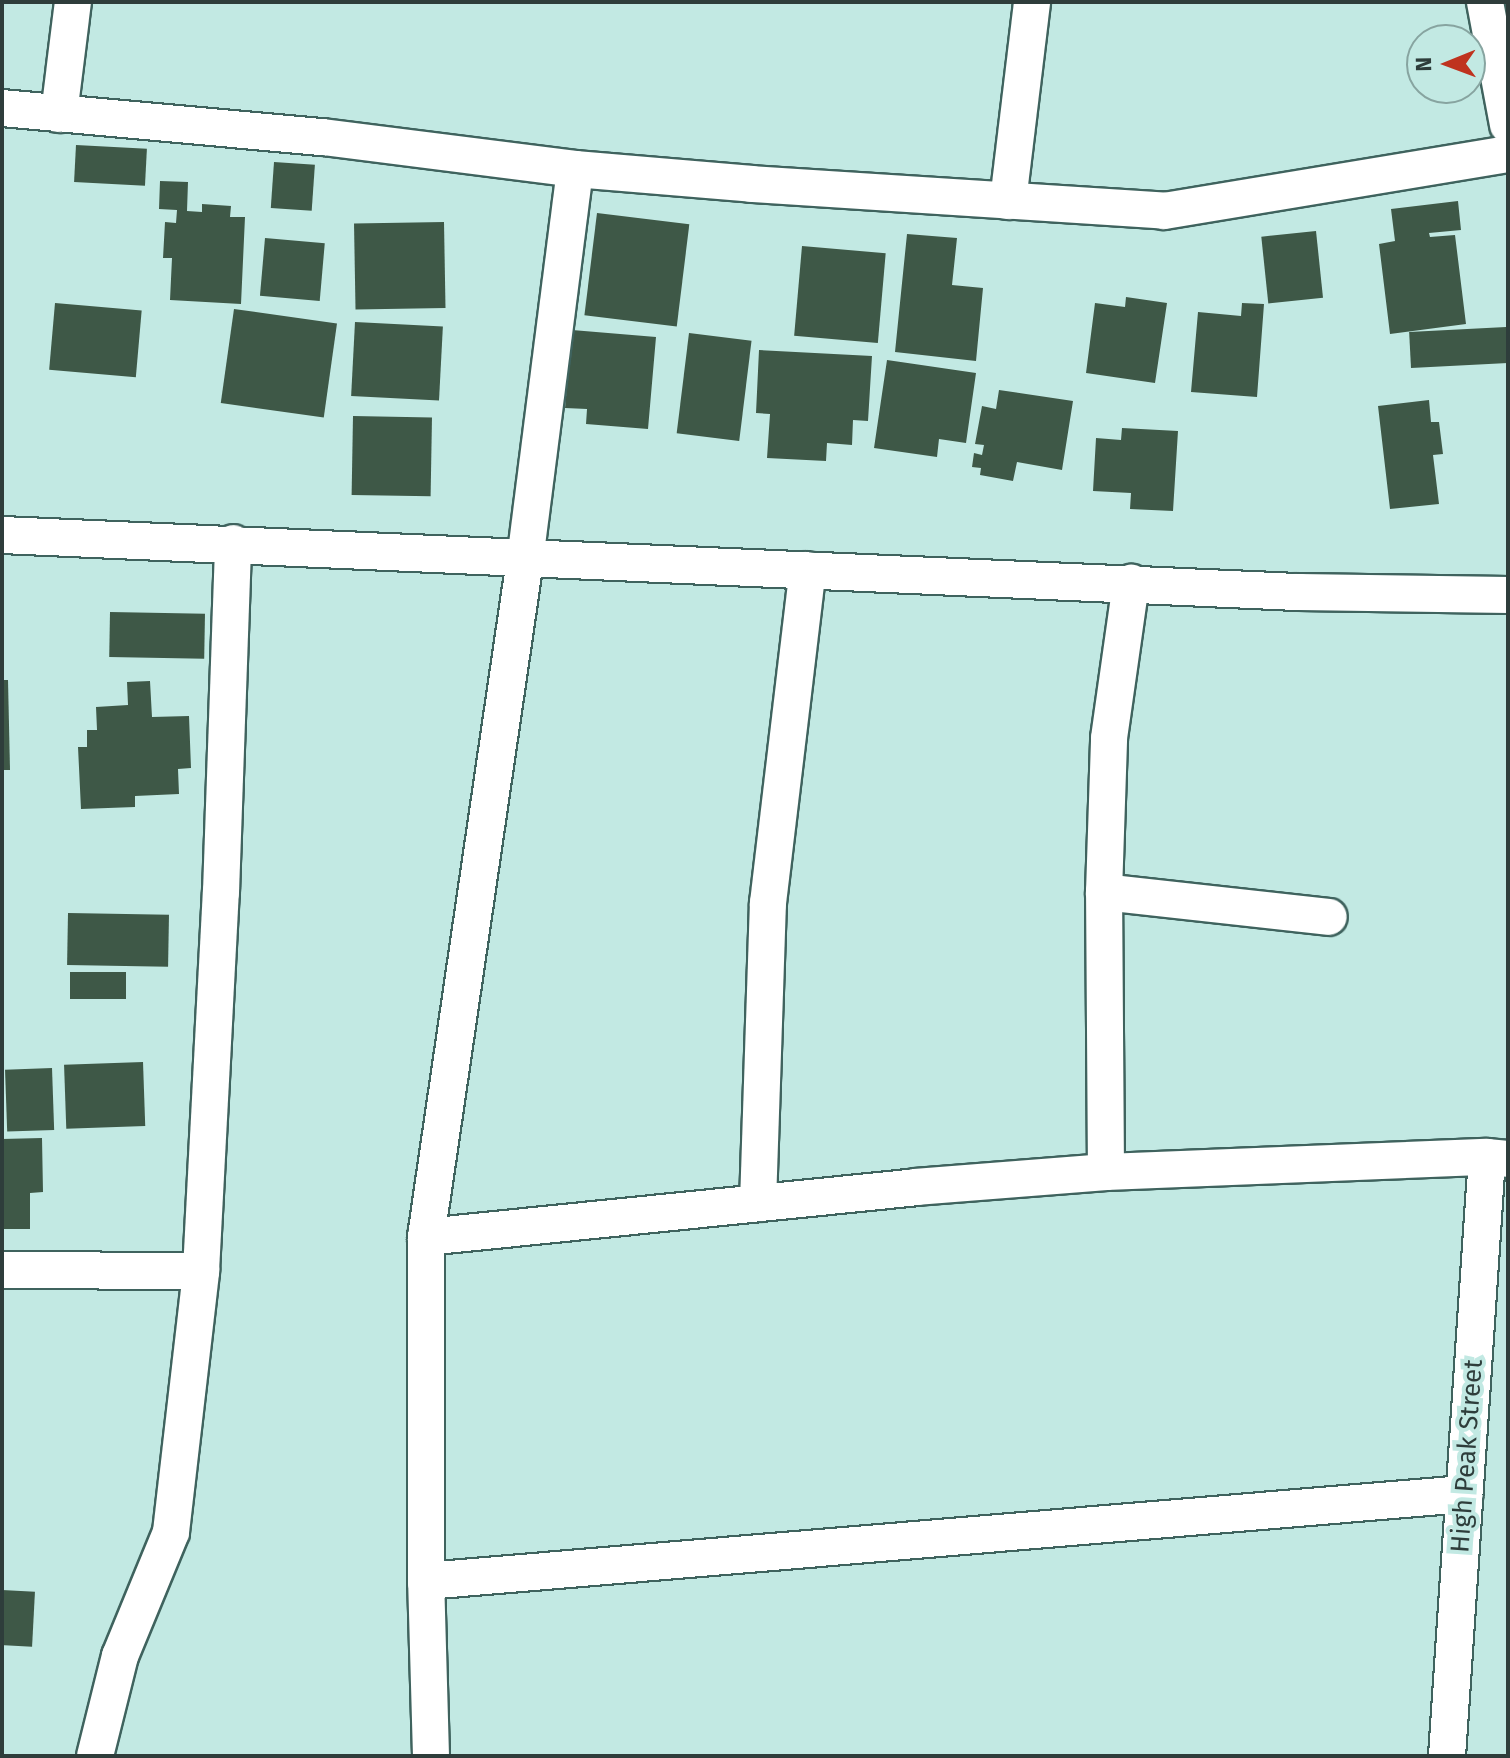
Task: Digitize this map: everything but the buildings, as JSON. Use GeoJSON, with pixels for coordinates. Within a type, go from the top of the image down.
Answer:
{"type":"FeatureCollection","features":[{"type":"Feature","properties":{"kind":"street"},"geometry":{"type":"LineString","coordinates":[[59,114],[73,2]]}},
{"type":"Feature","properties":{"kind":"street"},"geometry":{"type":"LineString","coordinates":[[1008,201],[1032,2]]}},
{"type":"Feature","properties":{"kind":"street"},"geometry":{"type":"LineString","coordinates":[[1485,2],[1508,125]]}},
{"type":"Feature","properties":{"kind":"street"},"geometry":{"type":"LineString","coordinates":[[2,108],[323,137],[575,169],[1164,211],[1508,154]]}},
{"type":"Feature","properties":{"kind":"street"},"geometry":{"type":"LineString","coordinates":[[431,1756],[426,1581],[426,1237],[525,560],[575,169]]}},
{"type":"Feature","properties":{"kind":"street"},"geometry":{"type":"LineString","coordinates":[[2,535],[1299,592],[1508,595]]}},
{"type":"Feature","properties":{"kind":"street"},"geometry":{"type":"LineString","coordinates":[[95,1756],[120,1656],[171,1532],[201,1271],[221,892],[233,543]]}},
{"type":"Feature","properties":{"kind":"street"},"geometry":{"type":"LineString","coordinates":[[758,1203],[768,903],[808,570]]}},
{"type":"Feature","properties":{"kind":"street"},"geometry":{"type":"LineString","coordinates":[[1106,1172],[1104,892],[1109,738],[1131,583]]}},
{"type":"Feature","properties":{"kind":"street"},"geometry":{"type":"LineString","coordinates":[[1104,892],[1329,917]]}},
{"type":"Feature","properties":{"kind":"street"},"geometry":{"type":"LineString","coordinates":[[426,1237],[1106,1172],[1498,1158]]}},
{"type":"Feature","properties":{"kind":"street","name":"High Peak Street"},"geometry":{"type":"LineString","coordinates":[[1447,1756],[1464,1494],[1498,1158]]}},
{"type":"Feature","properties":{"kind":"street"},"geometry":{"type":"LineString","coordinates":[[2,1270],[201,1271]]}},
{"type":"Feature","properties":{"kind":"street"},"geometry":{"type":"LineString","coordinates":[[426,1581],[1464,1494]]}}]}
